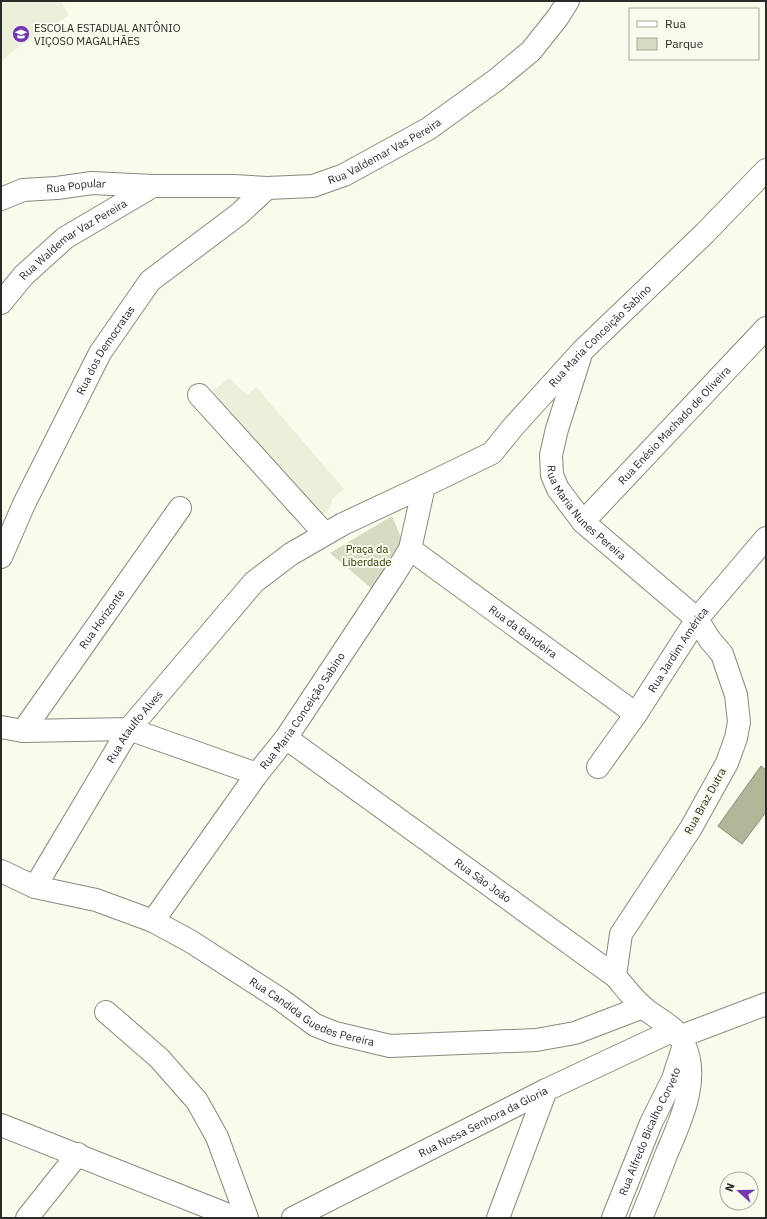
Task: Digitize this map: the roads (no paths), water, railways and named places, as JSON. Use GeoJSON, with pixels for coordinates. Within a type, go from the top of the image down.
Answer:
{"type":"FeatureCollection","features":[{"type":"Feature","properties":{"kind":"street","name":"Rua Valdemar Vas Pereira"},"geometry":{"type":"LineString","coordinates":[[153,186],[232,186],[267,188],[313,186],[344,175],[428,129],[496,80],[531,51],[558,17],[568,1]]}},
{"type":"Feature","properties":{"kind":"street","name":"Rua Maria Conceição Sabino"},"geometry":{"type":"LineString","coordinates":[[254,582],[291,554],[343,524],[492,453],[513,427],[582,351],[705,233],[766,170]]}},
{"type":"Feature","properties":{"kind":"street","name":"Rua Popular"},"geometry":{"type":"LineString","coordinates":[[1,199],[23,190],[57,188],[92,183],[153,186]]}},
{"type":"Feature","properties":{"kind":"street","name":"Rua Waldemar Vaz Pereira"},"geometry":{"type":"LineString","coordinates":[[1,304],[24,275],[65,238],[153,186]]}},
{"type":"Feature","properties":{"kind":"street","name":"Rua dos Democratas"},"geometry":{"type":"LineString","coordinates":[[1,557],[24,504],[100,353],[150,281],[239,214],[267,188]]}},
{"type":"Feature","properties":{"kind":"street","name":"Rua Enésio Machado de Oliveira"},"geometry":{"type":"LineString","coordinates":[[583,522],[766,328]]}},
{"type":"Feature","properties":{"kind":"street","name":"Rua Maria Nunes Pereira"},"geometry":{"type":"LineString","coordinates":[[582,351],[557,429],[551,456],[552,475],[558,489],[583,522],[697,619]]}},
{"type":"Feature","properties":{"kind":"street"},"geometry":{"type":"LineString","coordinates":[[200,395],[325,534]]}},
{"type":"Feature","properties":{"kind":"street","name":"Rua Maria Conceição Sabino"},"geometry":{"type":"LineString","coordinates":[[153,921],[256,774],[286,738],[394,575],[410,549],[424,486]]}},
{"type":"Feature","properties":{"kind":"street","name":"Rua Horizonte"},"geometry":{"type":"LineString","coordinates":[[23,731],[180,508]]}},
{"type":"Feature","properties":{"kind":"street","name":"Rua Jardim América"},"geometry":{"type":"LineString","coordinates":[[598,767],[636,714],[697,619],[766,538]]}},
{"type":"Feature","properties":{"kind":"street","name":"Rua da Bandeira"},"geometry":{"type":"LineString","coordinates":[[410,549],[636,714]]}},
{"type":"Feature","properties":{"kind":"street","name":"Rua Ataulfo Alves"},"geometry":{"type":"LineString","coordinates":[[35,887],[129,729],[254,582]]}},
{"type":"Feature","properties":{"kind":"street","name":"Rua Braz Dutra"},"geometry":{"type":"LineString","coordinates":[[615,976],[621,934],[691,828],[726,763],[736,738],[739,722],[736,695],[722,654],[710,640],[697,619]]}},
{"type":"Feature","properties":{"kind":"street"},"geometry":{"type":"LineString","coordinates":[[1,727],[23,731],[129,729],[256,774]]}},
{"type":"Feature","properties":{"kind":"street","name":"Rua São João"},"geometry":{"type":"LineString","coordinates":[[286,738],[615,976],[643,1007],[679,1037]]}},
{"type":"Feature","properties":{"kind":"street","name":"Rua Candida Guedes Pereira"},"geometry":{"type":"LineString","coordinates":[[1,871],[35,887],[96,900],[153,921],[190,941],[280,999],[315,1025],[335,1033],[390,1046],[536,1040],[575,1034],[643,1007]]}},
{"type":"Feature","properties":{"kind":"street","name":"Rua Nossa Senhora da Gloria"},"geometry":{"type":"LineString","coordinates":[[294,1218],[546,1090],[766,1004]]}},
{"type":"Feature","properties":{"kind":"street"},"geometry":{"type":"LineString","coordinates":[[106,1012],[159,1058],[197,1101],[217,1136],[247,1218]]}},
{"type":"Feature","properties":{"kind":"street","name":"Rua Alfredo Bicalho Corveto"},"geometry":{"type":"LineString","coordinates":[[613,1218],[651,1123],[673,1079],[679,1037]]}},
{"type":"Feature","properties":{"kind":"street","name":"Rua Alfredo Bicalho Corveto"},"geometry":{"type":"LineString","coordinates":[[641,1218],[680,1120],[689,1091],[690,1067],[679,1037]]}},
{"type":"Feature","properties":{"kind":"street"},"geometry":{"type":"LineString","coordinates":[[498,1218],[546,1090]]}},
{"type":"Feature","properties":{"kind":"street"},"geometry":{"type":"LineString","coordinates":[[1,1125],[78,1154],[236,1218]]}},
{"type":"Feature","properties":{"kind":"street"},"geometry":{"type":"LineString","coordinates":[[27,1218],[78,1154]]}},
{"type":"Feature","properties":{"kind":"place","name":"ESCOLA ESTADUAL ANTÔNIO VIÇOSO MAGALHÃES"},"geometry":{"type":"Point","coordinates":[21,34]}},
{"type":"Feature","properties":{"kind":"park label","name":"Praça da Liberdade"},"geometry":{"type":"Point","coordinates":[367,555]}}]}
